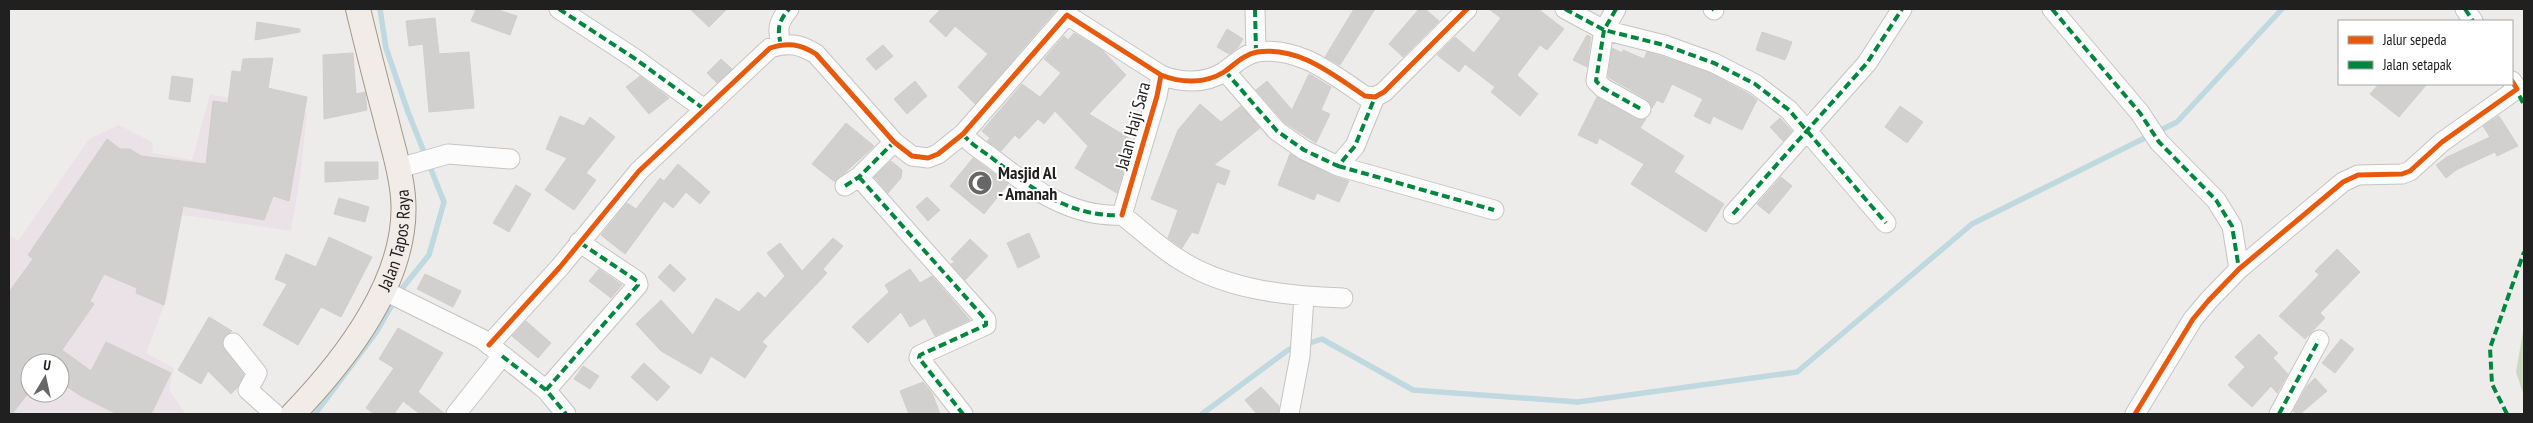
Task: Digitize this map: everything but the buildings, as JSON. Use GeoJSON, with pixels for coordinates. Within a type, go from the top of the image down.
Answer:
{"type":"FeatureCollection","features":[{"type":"Feature","properties":{"kind":"main road","name":"Jalan Tapos Raya"},"geometry":{"type":"LineString","coordinates":[[293,414],[334,366],[387,293],[402,224],[403,198],[408,165],[358,9]]}},
{"type":"Feature","properties":{"kind":"street"},"geometry":{"type":"LineString","coordinates":[[558,9],[634,58],[704,109]]}},
{"type":"Feature","properties":{"kind":"street"},"geometry":{"type":"LineString","coordinates":[[781,45],[778,32],[779,20],[788,9]]}},
{"type":"Feature","properties":{"kind":"street"},"geometry":{"type":"LineString","coordinates":[[1255,9],[1256,52],[1286,53],[1309,60],[1365,96],[1375,97],[1384,92],[1408,70],[1464,10]]}},
{"type":"Feature","properties":{"kind":"street"},"geometry":{"type":"LineString","coordinates":[[1565,9],[1604,30],[1664,45],[1714,63],[1755,84],[1789,110],[1886,223]]}},
{"type":"Feature","properties":{"kind":"street"},"geometry":{"type":"LineString","coordinates":[[1616,9],[1604,30],[1596,81],[1603,88],[1641,109]]}},
{"type":"Feature","properties":{"kind":"street"},"geometry":{"type":"LineString","coordinates":[[1733,214],[1867,63],[1902,9]]}},
{"type":"Feature","properties":{"kind":"street"},"geometry":{"type":"LineString","coordinates":[[2052,9],[2140,113],[2159,142],[2216,200],[2232,226],[2239,269]]}},
{"type":"Feature","properties":{"kind":"street"},"geometry":{"type":"LineString","coordinates":[[2465,9],[2472,20]]}},
{"type":"Feature","properties":{"kind":"street"},"geometry":{"type":"LineString","coordinates":[[456,414],[496,351],[579,242],[639,171],[765,53],[781,45],[794,44],[805,47],[816,54],[894,142],[912,156],[928,158],[938,154],[963,134],[1064,12],[1161,75]]}},
{"type":"Feature","properties":{"kind":"street","name":"Jalan Haji Sara"},"geometry":{"type":"LineString","coordinates":[[1122,215],[1154,106],[1161,75],[1188,82],[1214,76],[1225,71],[1245,56],[1256,52]]}},
{"type":"Feature","properties":{"kind":"street"},"geometry":{"type":"LineString","coordinates":[[1225,71],[1276,131],[1304,150],[1338,166],[1494,210]]}},
{"type":"Feature","properties":{"kind":"street"},"geometry":{"type":"LineString","coordinates":[[2135,414],[2194,319],[2239,269],[2343,182],[2358,174],[2402,174],[2410,172],[2442,142],[2517,89],[2513,83]]}},
{"type":"Feature","properties":{"kind":"street"},"geometry":{"type":"LineString","coordinates":[[1338,166],[1355,146],[1375,97]]}},
{"type":"Feature","properties":{"kind":"street"},"geometry":{"type":"LineString","coordinates":[[963,134],[1016,177],[1056,202],[1105,216],[1122,215],[1176,258],[1199,271],[1234,285],[1304,296],[1343,298]]}},
{"type":"Feature","properties":{"kind":"street"},"geometry":{"type":"LineString","coordinates":[[894,142],[852,182],[986,320],[986,325],[920,355],[919,358],[964,414]]}},
{"type":"Feature","properties":{"kind":"street"},"geometry":{"type":"LineString","coordinates":[[408,165],[441,154],[510,159]]}},
{"type":"Feature","properties":{"kind":"street"},"geometry":{"type":"LineString","coordinates":[[546,390],[638,285],[637,281],[579,242]]}},
{"type":"Feature","properties":{"kind":"street"},"geometry":{"type":"LineString","coordinates":[[387,293],[482,339],[546,390],[566,414]]}},
{"type":"Feature","properties":{"kind":"street"},"geometry":{"type":"LineString","coordinates":[[1289,414],[1300,356],[1304,296]]}},
{"type":"Feature","properties":{"kind":"street"},"geometry":{"type":"LineString","coordinates":[[2279,414],[2319,340]]}},
{"type":"Feature","properties":{"kind":"street"},"geometry":{"type":"LineString","coordinates":[[233,343],[257,373],[248,390],[275,414]]}},
{"type":"Feature","properties":{"kind":"shaded area"},"geometry":{"type":"Polygon","coordinates":[[[210,94],[307,113],[301,171],[291,231],[182,215],[168,295],[146,353],[174,368],[169,390],[186,414],[9,414],[9,234],[18,241],[89,139],[119,125],[152,142],[153,153],[192,160],[210,94]]]}},
{"type":"Feature","properties":{"kind":"green space"},"geometry":{"type":"Polygon","coordinates":[[[2524,326],[2524,396],[2516,372],[2524,326]]]}},
{"type":"Feature","properties":{"kind":"waterway"},"geometry":{"type":"LineString","coordinates":[[315,414],[377,331],[400,291],[429,255],[444,202],[408,112],[386,48],[380,9]]}},
{"type":"Feature","properties":{"kind":"waterway"},"geometry":{"type":"LineString","coordinates":[[1202,414],[1288,350],[1322,339],[1413,390],[1578,402],[1797,372],[1972,224],[2177,122],[2282,9]]}},
{"type":"Feature","properties":{"kind":"marked path"},"geometry":{"type":"LineString","coordinates":[[559,9],[634,58],[704,109]]}},
{"type":"Feature","properties":{"kind":"marked path"},"geometry":{"type":"LineString","coordinates":[[781,45],[779,26],[789,9]]}},
{"type":"Feature","properties":{"kind":"marked path"},"geometry":{"type":"LineString","coordinates":[[1255,9],[1256,52]]}},
{"type":"Feature","properties":{"kind":"marked path"},"geometry":{"type":"LineString","coordinates":[[1565,9],[1604,30],[1664,45],[1714,63],[1755,84],[1789,110],[1886,223]]}},
{"type":"Feature","properties":{"kind":"marked path"},"geometry":{"type":"LineString","coordinates":[[1616,9],[1604,30],[1596,81],[1603,88],[1641,109]]}},
{"type":"Feature","properties":{"kind":"marked path"},"geometry":{"type":"LineString","coordinates":[[1733,214],[1867,63],[1902,9]]}},
{"type":"Feature","properties":{"kind":"marked path"},"geometry":{"type":"LineString","coordinates":[[2052,9],[2140,113],[2159,142],[2216,200],[2232,226],[2239,269]]}},
{"type":"Feature","properties":{"kind":"marked path"},"geometry":{"type":"LineString","coordinates":[[2465,9],[2472,20]]}},
{"type":"Feature","properties":{"kind":"marked path"},"geometry":{"type":"LineString","coordinates":[[1225,71],[1277,131],[1304,150],[1338,166],[1355,146],[1375,97]]}},
{"type":"Feature","properties":{"kind":"marked path"},"geometry":{"type":"LineString","coordinates":[[2514,85],[2524,105]]}},
{"type":"Feature","properties":{"kind":"marked path"},"geometry":{"type":"LineString","coordinates":[[963,134],[973,144],[1021,180],[1052,199],[1086,212],[1122,215]]}},
{"type":"Feature","properties":{"kind":"marked path"},"geometry":{"type":"LineString","coordinates":[[845,186],[859,177],[894,142]]}},
{"type":"Feature","properties":{"kind":"marked path"},"geometry":{"type":"LineString","coordinates":[[1338,166],[1494,210]]}},
{"type":"Feature","properties":{"kind":"marked path"},"geometry":{"type":"LineString","coordinates":[[859,177],[986,320],[986,325],[920,355],[919,358],[963,414]]}},
{"type":"Feature","properties":{"kind":"marked path"},"geometry":{"type":"LineString","coordinates":[[546,390],[638,285],[637,281],[579,242]]}},
{"type":"Feature","properties":{"kind":"marked path"},"geometry":{"type":"LineString","coordinates":[[2507,414],[2492,384],[2490,348],[2524,252]]}},
{"type":"Feature","properties":{"kind":"marked path"},"geometry":{"type":"LineString","coordinates":[[2279,414],[2319,340]]}},
{"type":"Feature","properties":{"kind":"marked path"},"geometry":{"type":"LineString","coordinates":[[502,356],[546,390],[566,414]]}},
{"type":"Feature","properties":{"kind":"cycle path"},"geometry":{"type":"LineString","coordinates":[[1122,215],[1157,96],[1161,75],[1185,81],[1209,79],[1224,72],[1248,55],[1272,51],[1301,57],[1327,71],[1365,96],[1375,97],[1384,92],[1467,9]]}},
{"type":"Feature","properties":{"kind":"cycle path"},"geometry":{"type":"LineString","coordinates":[[489,345],[560,267],[639,171],[770,48],[794,45],[816,54],[894,142],[912,156],[928,158],[938,154],[963,134],[1067,15],[1161,75]]}},
{"type":"Feature","properties":{"kind":"cycle path"},"geometry":{"type":"LineString","coordinates":[[2135,414],[2193,319],[2239,269],[2343,182],[2358,175],[2402,174],[2410,171],[2442,142],[2517,89],[2513,83]]}},
{"type":"Feature","properties":{"kind":"place","name":"Masjid Al - Amanah"},"geometry":{"type":"Point","coordinates":[980,183]}}]}
